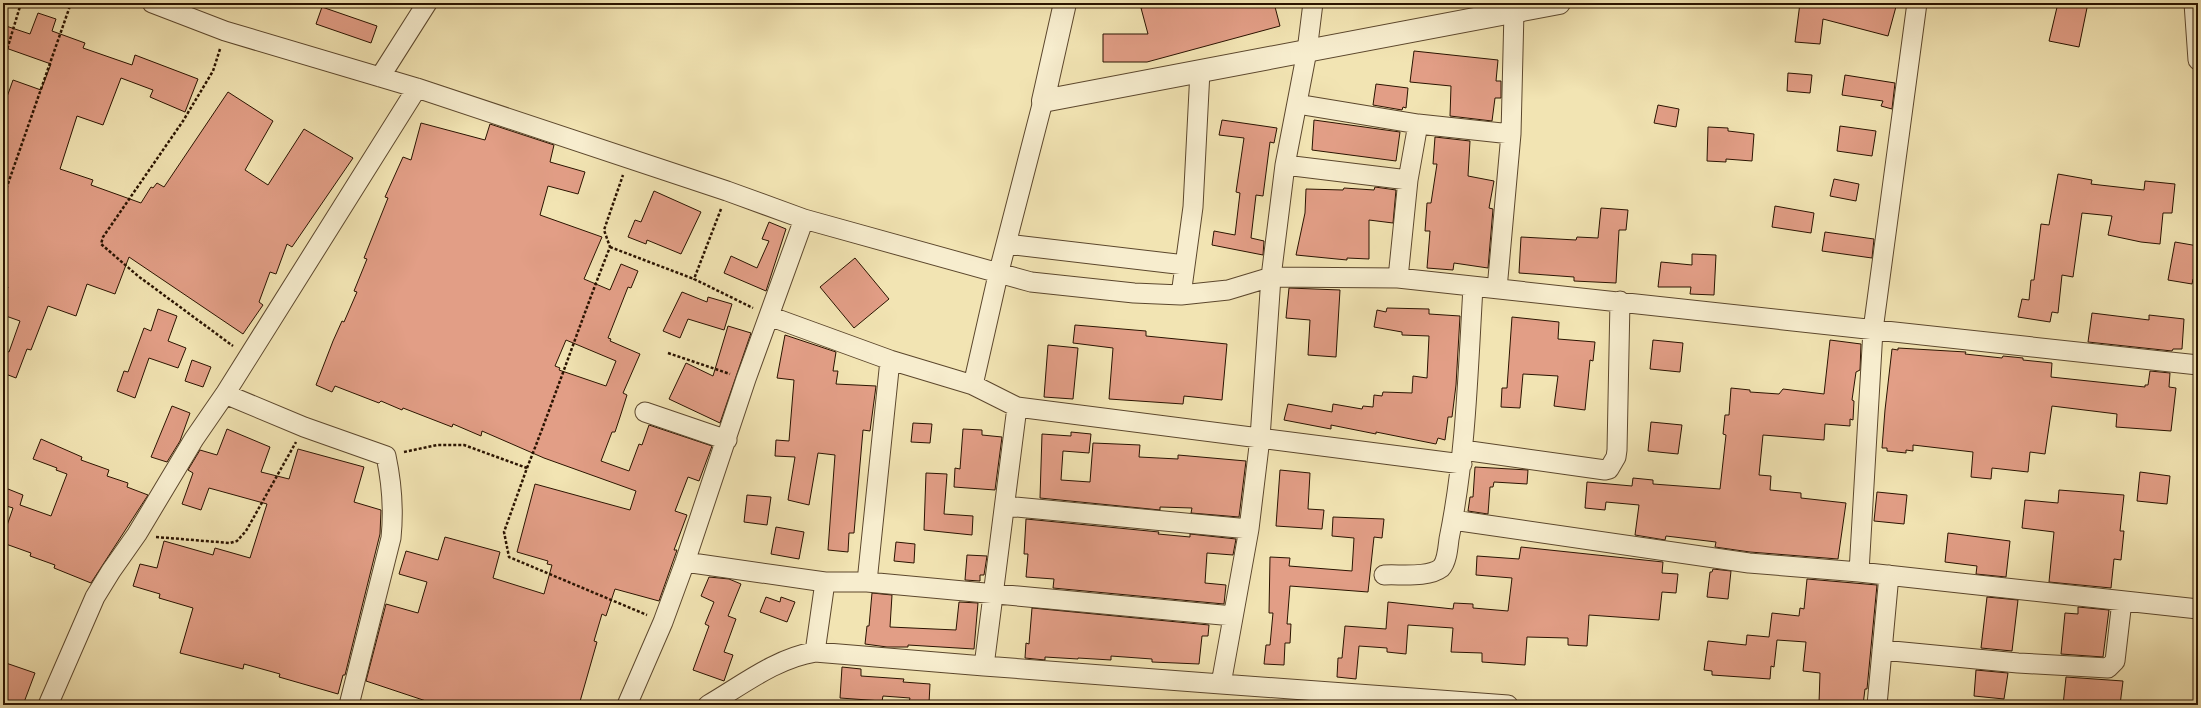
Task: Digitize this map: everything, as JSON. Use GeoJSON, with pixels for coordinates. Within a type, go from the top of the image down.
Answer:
{"type":"FeatureCollection","features":[{"type":"Feature","properties":{"kind":"street"},"geometry":{"type":"LineString","coordinates":[[152,3],[225,31],[417,88],[727,191],[804,219],[1031,282],[1134,293],[1181,295],[1228,290],[1271,277],[1398,278],[2198,365]]}},
{"type":"Feature","properties":{"kind":"street"},"geometry":{"type":"LineString","coordinates":[[380,77],[427,3]]}},
{"type":"Feature","properties":{"kind":"street"},"geometry":{"type":"LineString","coordinates":[[973,385],[998,274],[1043,101],[1065,3]]}},
{"type":"Feature","properties":{"kind":"street"},"geometry":{"type":"LineString","coordinates":[[1221,684],[1249,529],[1260,438],[1271,277],[1285,165],[1297,104],[1313,3]]}},
{"type":"Feature","properties":{"kind":"street"},"geometry":{"type":"LineString","coordinates":[[1043,101],[1559,3]]}},
{"type":"Feature","properties":{"kind":"street"},"geometry":{"type":"LineString","coordinates":[[1859,572],[1873,330],[1917,3]]}},
{"type":"Feature","properties":{"kind":"street"},"geometry":{"type":"LineString","coordinates":[[2194,3],[2198,60]]}},
{"type":"Feature","properties":{"kind":"street"},"geometry":{"type":"LineString","coordinates":[[1497,289],[1511,134],[1514,11]]}},
{"type":"Feature","properties":{"kind":"street"},"geometry":{"type":"LineString","coordinates":[[1181,295],[1193,207],[1200,71]]}},
{"type":"Feature","properties":{"kind":"street"},"geometry":{"type":"LineString","coordinates":[[48,705],[95,597],[137,534],[194,439],[225,394],[417,88]]}},
{"type":"Feature","properties":{"kind":"street"},"geometry":{"type":"LineString","coordinates":[[1297,104],[1418,124],[1511,134]]}},
{"type":"Feature","properties":{"kind":"street"},"geometry":{"type":"LineString","coordinates":[[1398,278],[1408,180],[1418,124]]}},
{"type":"Feature","properties":{"kind":"street"},"geometry":{"type":"LineString","coordinates":[[1285,165],[1408,180]]}},
{"type":"Feature","properties":{"kind":"street"},"geometry":{"type":"LineString","coordinates":[[627,705],[663,622],[685,562],[727,440],[746,379],[804,219]]}},
{"type":"Feature","properties":{"kind":"street"},"geometry":{"type":"LineString","coordinates":[[1006,244],[1185,265]]}},
{"type":"Feature","properties":{"kind":"street"},"geometry":{"type":"LineString","coordinates":[[1384,575],[1429,573],[1442,567],[1444,564],[1463,457],[1473,287]]}},
{"type":"Feature","properties":{"kind":"street"},"geometry":{"type":"LineString","coordinates":[[769,316],[890,360],[973,385],[1017,407],[1260,438],[1605,470],[1609,469],[1616,458],[1617,450],[1620,301]]}},
{"type":"Feature","properties":{"kind":"street"},"geometry":{"type":"LineString","coordinates":[[867,582],[890,360]]}},
{"type":"Feature","properties":{"kind":"street"},"geometry":{"type":"LineString","coordinates":[[225,394],[304,427],[386,456],[392,488],[394,512],[391,538],[349,705]]}},
{"type":"Feature","properties":{"kind":"street"},"geometry":{"type":"LineString","coordinates":[[984,666],[995,593],[1017,407]]}},
{"type":"Feature","properties":{"kind":"street"},"geometry":{"type":"LineString","coordinates":[[645,412],[727,440]]}},
{"type":"Feature","properties":{"kind":"street"},"geometry":{"type":"LineString","coordinates":[[1005,506],[1249,529]]}},
{"type":"Feature","properties":{"kind":"street"},"geometry":{"type":"LineString","coordinates":[[1453,520],[1749,563],[1889,575],[2198,609]]}},
{"type":"Feature","properties":{"kind":"street"},"geometry":{"type":"LineString","coordinates":[[685,562],[825,582],[867,582],[1233,616]]}},
{"type":"Feature","properties":{"kind":"street"},"geometry":{"type":"LineString","coordinates":[[1877,705],[1889,575]]}},
{"type":"Feature","properties":{"kind":"street"},"geometry":{"type":"LineString","coordinates":[[815,652],[825,582]]}},
{"type":"Feature","properties":{"kind":"street"},"geometry":{"type":"LineString","coordinates":[[1882,650],[2018,663],[2108,668],[2115,661],[2122,601]]}},
{"type":"Feature","properties":{"kind":"street"},"geometry":{"type":"LineString","coordinates":[[708,705],[786,660],[801,654],[815,652],[1508,705]]}},
{"type":"Feature","properties":{"kind":"path"},"geometry":{"type":"LineString","coordinates":[[3,63],[21,3]]}},
{"type":"Feature","properties":{"kind":"path"},"geometry":{"type":"LineString","coordinates":[[3,198],[70,3]]}},
{"type":"Feature","properties":{"kind":"path"},"geometry":{"type":"LineString","coordinates":[[225,31],[212,71],[178,128],[103,237],[101,244],[138,276],[248,357]]}},
{"type":"Feature","properties":{"kind":"path"},"geometry":{"type":"LineString","coordinates":[[628,159],[604,230],[610,247],[583,314],[552,405],[504,532],[509,557],[663,622]]}},
{"type":"Feature","properties":{"kind":"path"},"geometry":{"type":"LineString","coordinates":[[694,279],[727,191]]}},
{"type":"Feature","properties":{"kind":"path"},"geometry":{"type":"LineString","coordinates":[[610,247],[694,279],[769,316]]}},
{"type":"Feature","properties":{"kind":"path"},"geometry":{"type":"LineString","coordinates":[[668,353],[746,379]]}},
{"type":"Feature","properties":{"kind":"path"},"geometry":{"type":"LineString","coordinates":[[137,534],[230,543],[237,540],[246,531],[304,427]]}},
{"type":"Feature","properties":{"kind":"path"},"geometry":{"type":"LineString","coordinates":[[386,456],[437,445],[464,445],[527,468]]}},
{"type":"Feature","properties":{"kind":"building"},"geometry":{"type":"Polygon","coordinates":[[[1162,3],[1274,3],[1280,26],[1147,62],[1103,62],[1103,34],[1148,34],[1141,8],[1162,3]]]}},
{"type":"Feature","properties":{"kind":"building"},"geometry":{"type":"Polygon","coordinates":[[[1800,3],[1897,3],[1888,36],[1823,19],[1820,44],[1795,42],[1800,3]]]}},
{"type":"Feature","properties":{"kind":"building"},"geometry":{"type":"Polygon","coordinates":[[[2058,3],[2088,3],[2079,47],[2049,41],[2058,3]]]}},
{"type":"Feature","properties":{"kind":"building"},"geometry":{"type":"Polygon","coordinates":[[[322,7],[377,26],[371,43],[316,24],[322,7]]]}},
{"type":"Feature","properties":{"kind":"building"},"geometry":{"type":"Polygon","coordinates":[[[38,13],[56,19],[52,31],[85,43],[83,48],[132,65],[135,55],[198,79],[185,112],[150,97],[153,90],[121,78],[103,125],[77,116],[60,169],[93,180],[91,185],[141,203],[151,187],[153,188],[157,183],[164,187],[228,92],[273,121],[245,170],[268,185],[304,129],[353,158],[292,247],[287,244],[276,274],[270,272],[259,302],[263,305],[243,334],[129,257],[115,294],[87,284],[76,316],[48,306],[31,350],[27,349],[16,378],[3,373],[3,350],[9,352],[20,321],[3,315],[3,302],[8,287],[3,286],[3,108],[13,80],[41,90],[51,64],[3,47],[3,25],[30,34],[38,13]]]}},
{"type":"Feature","properties":{"kind":"building"},"geometry":{"type":"Polygon","coordinates":[[[1414,51],[1498,60],[1496,81],[1501,81],[1501,98],[1495,98],[1492,121],[1450,116],[1451,86],[1410,82],[1414,51]]]}},
{"type":"Feature","properties":{"kind":"building"},"geometry":{"type":"Polygon","coordinates":[[[1788,73],[1812,75],[1810,93],[1787,91],[1788,73]]]}},
{"type":"Feature","properties":{"kind":"building"},"geometry":{"type":"Polygon","coordinates":[[[1845,75],[1895,83],[1892,109],[1881,106],[1883,101],[1842,95],[1845,75]]]}},
{"type":"Feature","properties":{"kind":"building"},"geometry":{"type":"Polygon","coordinates":[[[1376,84],[1408,88],[1406,108],[1403,107],[1402,110],[1373,105],[1376,84]]]}},
{"type":"Feature","properties":{"kind":"building"},"geometry":{"type":"Polygon","coordinates":[[[1658,105],[1679,109],[1676,127],[1654,123],[1658,105]]]}},
{"type":"Feature","properties":{"kind":"building"},"geometry":{"type":"Polygon","coordinates":[[[1222,120],[1277,128],[1274,143],[1270,142],[1263,196],[1256,195],[1251,238],[1264,241],[1263,255],[1212,245],[1214,231],[1235,235],[1240,193],[1236,192],[1244,138],[1219,135],[1222,120]]]}},
{"type":"Feature","properties":{"kind":"building"},"geometry":{"type":"Polygon","coordinates":[[[1314,120],[1400,132],[1396,161],[1312,150],[1314,120]]]}},
{"type":"Feature","properties":{"kind":"building"},"geometry":{"type":"Polygon","coordinates":[[[421,123],[485,140],[490,124],[554,145],[550,162],[585,172],[578,194],[548,186],[540,215],[602,237],[584,279],[610,290],[621,264],[638,271],[631,288],[628,287],[608,338],[611,339],[610,341],[640,354],[623,393],[627,395],[615,432],[612,432],[601,461],[629,471],[639,444],[642,445],[649,425],[712,446],[699,481],[688,477],[675,511],[687,515],[674,550],[677,550],[659,601],[615,589],[606,616],[602,614],[594,641],[597,642],[579,705],[428,705],[429,702],[366,681],[386,604],[418,613],[427,582],[399,574],[406,551],[438,560],[445,537],[500,552],[493,578],[544,594],[552,565],[547,564],[548,561],[517,552],[535,484],[630,510],[636,491],[544,458],[482,431],[481,436],[453,424],[452,427],[403,408],[402,410],[381,401],[379,403],[335,386],[332,392],[316,385],[333,341],[342,321],[344,322],[357,292],[354,291],[367,259],[364,258],[388,198],[385,197],[403,157],[411,160],[421,123]],[[566,340],[555,366],[560,368],[559,370],[606,386],[616,361],[566,340]]]}},
{"type":"Feature","properties":{"kind":"building"},"geometry":{"type":"Polygon","coordinates":[[[1840,126],[1876,131],[1872,156],[1837,151],[1840,126]]]}},
{"type":"Feature","properties":{"kind":"building"},"geometry":{"type":"Polygon","coordinates":[[[1708,127],[1728,128],[1728,131],[1754,134],[1752,161],[1726,159],[1726,162],[1707,161],[1708,127]]]}},
{"type":"Feature","properties":{"kind":"building"},"geometry":{"type":"Polygon","coordinates":[[[1435,137],[1470,141],[1468,176],[1494,181],[1489,208],[1493,209],[1488,268],[1454,263],[1453,270],[1427,268],[1430,231],[1425,231],[1427,203],[1431,203],[1437,164],[1433,164],[1435,137]]]}},
{"type":"Feature","properties":{"kind":"building"},"geometry":{"type":"Polygon","coordinates":[[[2058,174],[2092,180],[2091,184],[2144,190],[2145,181],[2175,184],[2172,213],[2163,213],[2160,244],[2141,242],[2108,235],[2112,216],[2082,213],[2073,277],[2062,275],[2058,313],[2052,312],[2050,322],[2018,317],[2022,299],[2029,300],[2031,280],[2034,280],[2041,224],[2049,225],[2058,174]]]}},
{"type":"Feature","properties":{"kind":"building"},"geometry":{"type":"Polygon","coordinates":[[[1834,179],[1859,184],[1856,201],[1830,196],[1834,179]]]}},
{"type":"Feature","properties":{"kind":"building"},"geometry":{"type":"Polygon","coordinates":[[[1375,187],[1396,190],[1393,223],[1369,220],[1369,259],[1347,258],[1347,260],[1296,255],[1305,213],[1306,189],[1343,190],[1344,188],[1374,190],[1375,187]]]}},
{"type":"Feature","properties":{"kind":"building"},"geometry":{"type":"Polygon","coordinates":[[[654,191],[701,212],[681,254],[647,240],[646,244],[628,237],[635,220],[641,222],[654,191]]]}},
{"type":"Feature","properties":{"kind":"building"},"geometry":{"type":"Polygon","coordinates":[[[1775,206],[1814,213],[1811,233],[1772,227],[1775,206]]]}},
{"type":"Feature","properties":{"kind":"building"},"geometry":{"type":"Polygon","coordinates":[[[1601,208],[1628,210],[1626,230],[1619,230],[1616,283],[1574,281],[1574,277],[1519,273],[1521,237],[1576,240],[1577,237],[1598,238],[1601,208]]]}},
{"type":"Feature","properties":{"kind":"building"},"geometry":{"type":"Polygon","coordinates":[[[769,222],[786,229],[766,291],[724,273],[731,256],[757,268],[769,241],[762,239],[769,222]]]}},
{"type":"Feature","properties":{"kind":"building"},"geometry":{"type":"Polygon","coordinates":[[[1825,232],[1874,239],[1872,258],[1822,251],[1825,232]]]}},
{"type":"Feature","properties":{"kind":"building"},"geometry":{"type":"Polygon","coordinates":[[[2175,242],[2198,246],[2198,279],[2193,279],[2192,284],[2168,280],[2175,242]]]}},
{"type":"Feature","properties":{"kind":"building"},"geometry":{"type":"Polygon","coordinates":[[[1692,254],[1716,255],[1714,295],[1690,294],[1691,287],[1658,287],[1661,262],[1692,265],[1692,254]]]}},
{"type":"Feature","properties":{"kind":"building"},"geometry":{"type":"Polygon","coordinates":[[[855,258],[889,299],[854,328],[820,287],[855,258]]]}},
{"type":"Feature","properties":{"kind":"building"},"geometry":{"type":"Polygon","coordinates":[[[1289,288],[1340,290],[1336,357],[1308,355],[1310,320],[1286,318],[1289,288]]]}},
{"type":"Feature","properties":{"kind":"building"},"geometry":{"type":"Polygon","coordinates":[[[682,292],[707,302],[708,297],[732,304],[724,330],[688,319],[680,338],[663,331],[682,292]]]}},
{"type":"Feature","properties":{"kind":"building"},"geometry":{"type":"Polygon","coordinates":[[[1387,308],[1429,309],[1429,314],[1460,316],[1456,385],[1452,417],[1448,417],[1445,440],[1438,438],[1436,444],[1376,432],[1376,434],[1331,425],[1331,429],[1284,420],[1288,404],[1332,412],[1333,404],[1362,409],[1363,406],[1373,407],[1374,395],[1382,396],[1383,392],[1412,393],[1413,376],[1427,378],[1429,336],[1402,335],[1402,332],[1374,327],[1377,310],[1386,312],[1387,308]]]}},
{"type":"Feature","properties":{"kind":"building"},"geometry":{"type":"Polygon","coordinates":[[[158,309],[177,316],[168,341],[186,348],[178,368],[149,358],[135,398],[117,391],[124,371],[128,372],[144,328],[151,331],[158,309]]]}},
{"type":"Feature","properties":{"kind":"building"},"geometry":{"type":"Polygon","coordinates":[[[2092,313],[2149,320],[2149,315],[2184,319],[2182,349],[2173,349],[2172,351],[2088,342],[2092,313]]]}},
{"type":"Feature","properties":{"kind":"building"},"geometry":{"type":"Polygon","coordinates":[[[1512,317],[1559,322],[1558,339],[1595,342],[1593,361],[1590,360],[1585,410],[1554,406],[1558,376],[1523,374],[1520,408],[1501,407],[1502,388],[1507,388],[1512,317]]]}},
{"type":"Feature","properties":{"kind":"building"},"geometry":{"type":"Polygon","coordinates":[[[1075,325],[1146,331],[1146,336],[1227,344],[1222,400],[1184,396],[1183,404],[1109,399],[1113,348],[1073,343],[1075,325]]]}},
{"type":"Feature","properties":{"kind":"building"},"geometry":{"type":"Polygon","coordinates":[[[728,326],[751,333],[720,423],[669,399],[686,363],[713,376],[728,326]]]}},
{"type":"Feature","properties":{"kind":"building"},"geometry":{"type":"Polygon","coordinates":[[[785,335],[836,352],[833,371],[838,371],[836,384],[876,386],[870,431],[863,430],[854,533],[849,533],[848,552],[828,550],[835,455],[818,453],[809,505],[788,500],[795,457],[775,456],[776,440],[789,441],[794,380],[777,378],[785,335]]]}},
{"type":"Feature","properties":{"kind":"building"},"geometry":{"type":"Polygon","coordinates":[[[1653,340],[1683,343],[1680,372],[1650,369],[1653,340]]]}},
{"type":"Feature","properties":{"kind":"building"},"geometry":{"type":"Polygon","coordinates":[[[1830,340],[1861,344],[1860,370],[1856,372],[1852,400],[1854,401],[1853,420],[1850,419],[1850,426],[1825,424],[1824,440],[1763,435],[1759,475],[1771,476],[1770,490],[1801,493],[1801,498],[1846,503],[1838,559],[1750,552],[1715,547],[1716,542],[1666,536],[1665,540],[1635,535],[1639,505],[1606,502],[1605,510],[1585,508],[1587,482],[1632,486],[1633,478],[1653,480],[1653,484],[1720,489],[1726,435],[1723,434],[1725,415],[1729,415],[1731,388],[1750,390],[1750,392],[1779,394],[1783,389],[1824,394],[1830,340]]]}},
{"type":"Feature","properties":{"kind":"building"},"geometry":{"type":"Polygon","coordinates":[[[1048,345],[1078,348],[1073,399],[1044,397],[1048,345]]]}},
{"type":"Feature","properties":{"kind":"building"},"geometry":{"type":"Polygon","coordinates":[[[1898,348],[1966,352],[1965,354],[2002,358],[2003,356],[2023,358],[2023,360],[2052,363],[2051,377],[2145,387],[2145,385],[2148,385],[2150,371],[2170,373],[2169,387],[2176,388],[2171,431],[2116,427],[2117,414],[2052,406],[2045,454],[2030,452],[2028,472],[1992,468],[1991,479],[1971,477],[1973,452],[1913,445],[1913,451],[1906,450],[1906,453],[1887,451],[1887,448],[1882,448],[1892,349],[1898,350],[1898,348]]]}},
{"type":"Feature","properties":{"kind":"building"},"geometry":{"type":"Polygon","coordinates":[[[192,360],[211,367],[203,387],[185,381],[192,360]]]}},
{"type":"Feature","properties":{"kind":"building"},"geometry":{"type":"Polygon","coordinates":[[[172,406],[190,413],[180,441],[167,462],[151,457],[172,406]]]}},
{"type":"Feature","properties":{"kind":"building"},"geometry":{"type":"Polygon","coordinates":[[[1651,422],[1682,425],[1678,454],[1648,451],[1651,422]]]}},
{"type":"Feature","properties":{"kind":"building"},"geometry":{"type":"Polygon","coordinates":[[[913,423],[932,424],[930,443],[911,442],[913,423]]]}},
{"type":"Feature","properties":{"kind":"building"},"geometry":{"type":"Polygon","coordinates":[[[227,429],[270,447],[261,472],[289,479],[298,449],[364,467],[354,502],[381,510],[380,534],[345,675],[343,675],[338,694],[279,677],[280,674],[244,664],[243,669],[180,653],[193,608],[159,598],[160,594],[133,586],[140,564],[157,568],[164,541],[213,555],[215,548],[250,558],[267,504],[209,488],[201,510],[182,504],[193,473],[188,470],[200,450],[217,455],[227,429]]]}},
{"type":"Feature","properties":{"kind":"building"},"geometry":{"type":"Polygon","coordinates":[[[963,429],[982,430],[982,435],[1002,437],[995,490],[954,487],[955,468],[960,469],[963,429]]]}},
{"type":"Feature","properties":{"kind":"building"},"geometry":{"type":"Polygon","coordinates":[[[1071,432],[1091,434],[1089,453],[1063,451],[1061,480],[1090,482],[1093,443],[1140,445],[1139,457],[1178,459],[1178,455],[1246,461],[1239,517],[1191,513],[1192,508],[1160,507],[1160,510],[1040,498],[1042,434],[1071,436],[1071,432]]]}},
{"type":"Feature","properties":{"kind":"building"},"geometry":{"type":"Polygon","coordinates":[[[41,439],[82,457],[81,460],[109,470],[107,476],[128,483],[127,487],[148,495],[91,583],[54,568],[55,565],[30,556],[31,553],[3,543],[3,537],[13,508],[3,505],[3,487],[23,495],[20,505],[51,516],[67,474],[56,470],[57,468],[33,459],[41,439]]]}},
{"type":"Feature","properties":{"kind":"building"},"geometry":{"type":"Polygon","coordinates":[[[1475,467],[1528,470],[1527,484],[1494,482],[1493,487],[1490,487],[1488,514],[1468,511],[1470,497],[1473,497],[1475,467]]]}},
{"type":"Feature","properties":{"kind":"building"},"geometry":{"type":"Polygon","coordinates":[[[1280,470],[1310,473],[1308,509],[1324,510],[1322,529],[1276,526],[1280,470]]]}},
{"type":"Feature","properties":{"kind":"building"},"geometry":{"type":"Polygon","coordinates":[[[2140,472],[2170,476],[2167,504],[2137,501],[2140,472]]]}},
{"type":"Feature","properties":{"kind":"building"},"geometry":{"type":"Polygon","coordinates":[[[926,473],[947,474],[944,514],[973,516],[972,535],[924,530],[926,473]]]}},
{"type":"Feature","properties":{"kind":"building"},"geometry":{"type":"Polygon","coordinates":[[[2059,490],[2124,495],[2120,531],[2124,531],[2121,560],[2114,559],[2111,588],[2049,582],[2054,532],[2022,528],[2025,500],[2058,503],[2059,490]]]}},
{"type":"Feature","properties":{"kind":"building"},"geometry":{"type":"Polygon","coordinates":[[[1877,492],[1907,495],[1904,524],[1874,521],[1877,492]]]}},
{"type":"Feature","properties":{"kind":"building"},"geometry":{"type":"Polygon","coordinates":[[[747,495],[771,497],[767,525],[744,522],[747,495]]]}},
{"type":"Feature","properties":{"kind":"building"},"geometry":{"type":"Polygon","coordinates":[[[1333,517],[1384,519],[1382,538],[1374,537],[1368,592],[1290,586],[1287,624],[1291,624],[1290,643],[1285,643],[1284,665],[1264,664],[1266,645],[1270,645],[1273,613],[1269,613],[1270,557],[1290,558],[1289,566],[1352,571],[1354,538],[1332,536],[1333,517]]]}},
{"type":"Feature","properties":{"kind":"building"},"geometry":{"type":"Polygon","coordinates":[[[1026,519],[1159,532],[1158,534],[1190,537],[1190,534],[1236,539],[1233,555],[1207,553],[1205,583],[1226,585],[1224,604],[1053,588],[1054,579],[1026,577],[1028,554],[1024,554],[1026,519]]]}},
{"type":"Feature","properties":{"kind":"building"},"geometry":{"type":"Polygon","coordinates":[[[776,527],[804,532],[799,559],[771,554],[776,527]]]}},
{"type":"Feature","properties":{"kind":"building"},"geometry":{"type":"Polygon","coordinates":[[[1948,533],[2010,541],[2006,577],[1976,574],[1977,566],[1945,562],[1948,533]]]}},
{"type":"Feature","properties":{"kind":"building"},"geometry":{"type":"Polygon","coordinates":[[[896,542],[915,544],[914,563],[894,561],[896,542]]]}},
{"type":"Feature","properties":{"kind":"building"},"geometry":{"type":"Polygon","coordinates":[[[1521,547],[1663,562],[1662,573],[1678,574],[1676,593],[1662,592],[1659,620],[1589,615],[1587,646],[1568,645],[1568,638],[1527,637],[1525,665],[1482,662],[1482,653],[1451,652],[1453,628],[1408,625],[1406,654],[1387,652],[1387,648],[1359,646],[1356,679],[1337,677],[1338,658],[1342,658],[1345,626],[1386,629],[1388,602],[1453,609],[1454,603],[1473,604],[1473,608],[1508,611],[1512,578],[1476,575],[1477,556],[1519,559],[1521,547]]]}},
{"type":"Feature","properties":{"kind":"building"},"geometry":{"type":"Polygon","coordinates":[[[967,555],[987,556],[984,575],[980,575],[980,581],[965,580],[967,555]]]}},
{"type":"Feature","properties":{"kind":"building"},"geometry":{"type":"Polygon","coordinates":[[[1713,569],[1731,571],[1728,599],[1707,597],[1710,572],[1712,572],[1713,569]]]}},
{"type":"Feature","properties":{"kind":"building"},"geometry":{"type":"Polygon","coordinates":[[[709,577],[729,579],[741,584],[728,616],[736,619],[724,652],[733,655],[724,681],[693,670],[709,626],[705,624],[714,602],[701,596],[709,577]]]}},
{"type":"Feature","properties":{"kind":"building"},"geometry":{"type":"Polygon","coordinates":[[[1807,579],[1877,585],[1867,689],[1865,689],[1863,705],[1819,703],[1820,673],[1803,671],[1806,642],[1777,640],[1774,667],[1771,666],[1770,679],[1712,675],[1712,671],[1704,670],[1708,641],[1746,645],[1747,635],[1769,637],[1772,613],[1799,616],[1800,608],[1804,609],[1807,579]]]}},
{"type":"Feature","properties":{"kind":"building"},"geometry":{"type":"Polygon","coordinates":[[[872,593],[892,595],[890,627],[956,630],[959,602],[978,603],[974,649],[908,645],[908,647],[887,647],[865,644],[867,626],[869,626],[872,593]]]}},
{"type":"Feature","properties":{"kind":"building"},"geometry":{"type":"Polygon","coordinates":[[[766,597],[780,602],[781,597],[795,602],[787,622],[760,612],[766,597]]]}},
{"type":"Feature","properties":{"kind":"building"},"geometry":{"type":"Polygon","coordinates":[[[1987,597],[2018,600],[2012,651],[1981,648],[1987,597]]]}},
{"type":"Feature","properties":{"kind":"building"},"geometry":{"type":"Polygon","coordinates":[[[2078,607],[2109,610],[2103,657],[2061,654],[2065,613],[2078,614],[2078,607]]]}},
{"type":"Feature","properties":{"kind":"building"},"geometry":{"type":"Polygon","coordinates":[[[1032,608],[1209,625],[1208,636],[1202,636],[1199,664],[1152,662],[1152,659],[1111,656],[1111,660],[1045,657],[1045,660],[1025,658],[1026,643],[1029,644],[1032,608]]]}},
{"type":"Feature","properties":{"kind":"building"},"geometry":{"type":"Polygon","coordinates":[[[3,662],[35,673],[23,705],[3,705],[3,662]]]}},
{"type":"Feature","properties":{"kind":"building"},"geometry":{"type":"Polygon","coordinates":[[[842,667],[861,669],[861,676],[904,679],[903,682],[930,684],[929,703],[909,702],[910,698],[883,696],[882,701],[840,698],[842,667]]]}},
{"type":"Feature","properties":{"kind":"building"},"geometry":{"type":"Polygon","coordinates":[[[1976,670],[2008,673],[2004,699],[1974,696],[1976,670]]]}},
{"type":"Feature","properties":{"kind":"building"},"geometry":{"type":"Polygon","coordinates":[[[2066,677],[2123,681],[2120,705],[2063,705],[2066,677]]]}}]}
